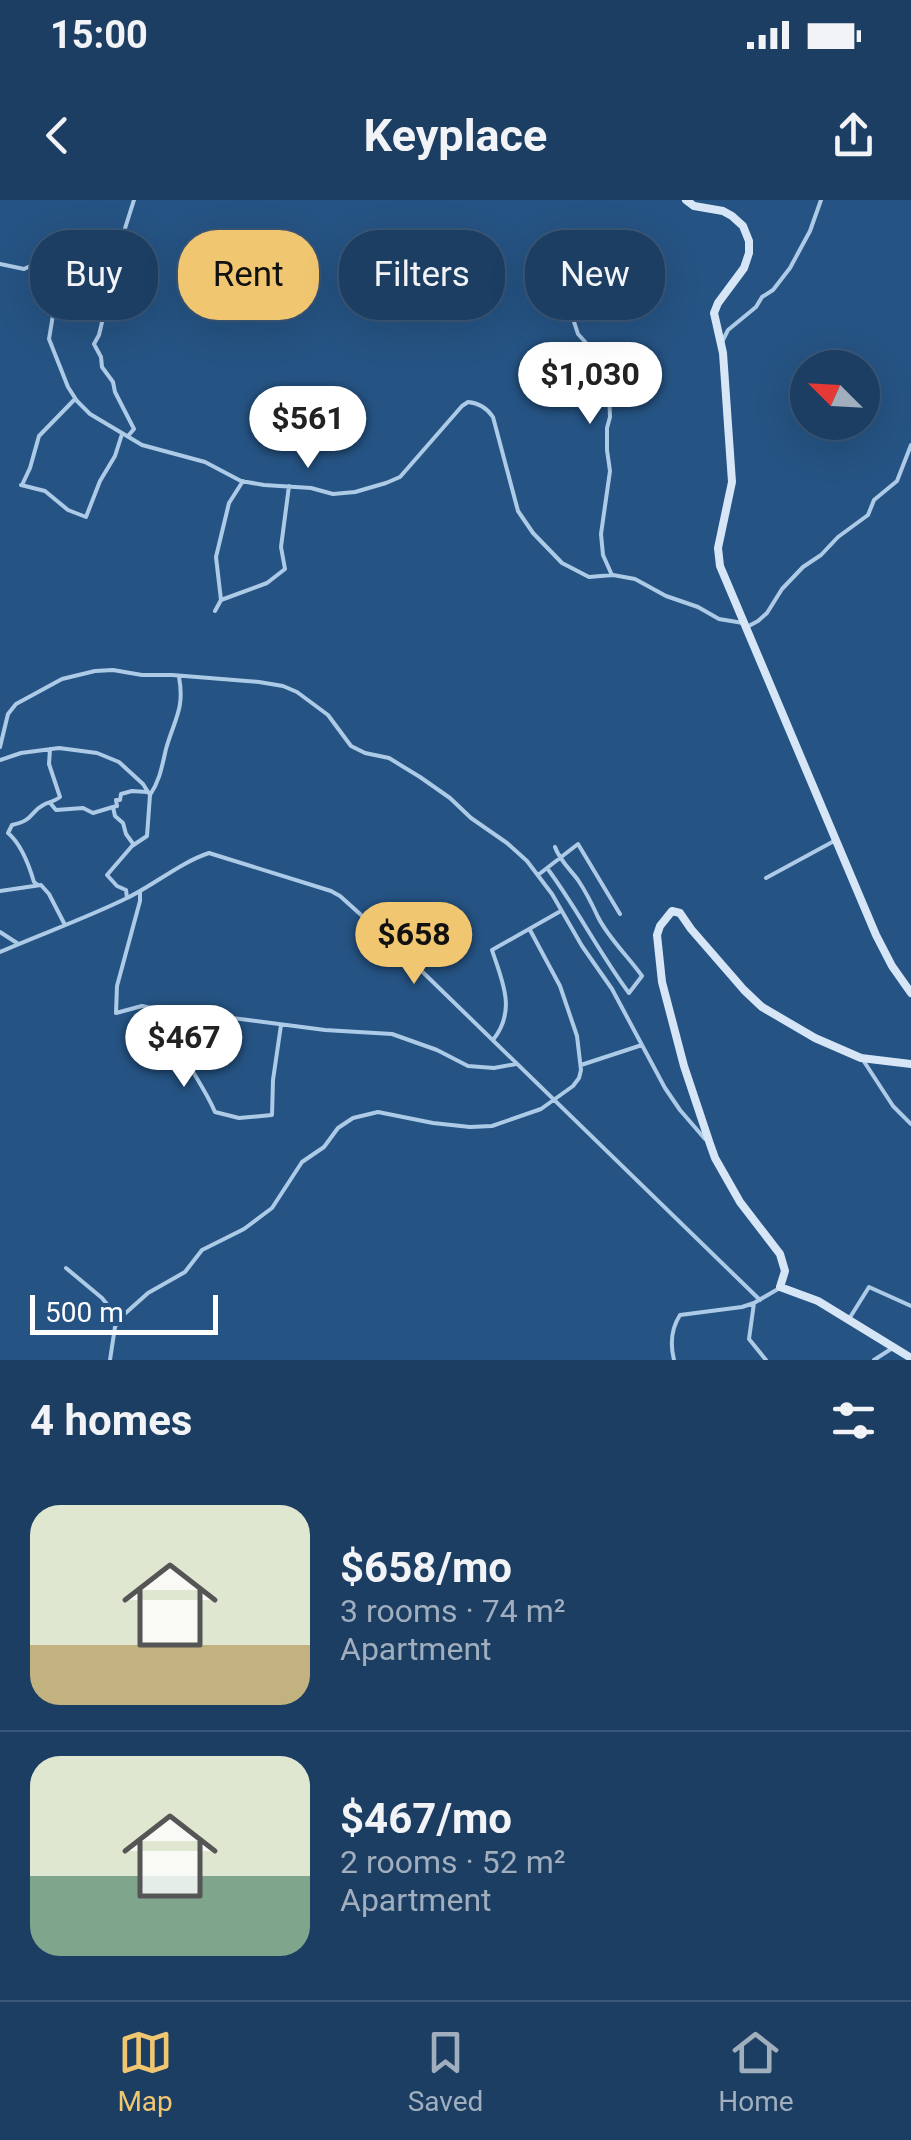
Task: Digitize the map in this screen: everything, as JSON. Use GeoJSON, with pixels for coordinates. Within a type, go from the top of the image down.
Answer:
{"type":"FeatureCollection","features":[{"type":"Feature","properties":{"kind":"main road"},"geometry":{"type":"LineString","coordinates":[[686,200],[728,214],[748,235],[744,268],[715,308],[729,417],[732,482],[719,558],[744,626],[880,944],[911,993]]}},
{"type":"Feature","properties":{"kind":"main road"},"geometry":{"type":"LineString","coordinates":[[911,1064],[861,1058],[800,1030],[753,1000],[696,936],[684,916],[672,911],[660,926],[662,982],[684,1066],[715,1158],[740,1202],[780,1254],[784,1271],[780,1287],[818,1301],[911,1358]]}},
{"type":"Feature","properties":{"kind":"street"},"geometry":{"type":"LineString","coordinates":[[75,399],[39,436],[22,485],[45,491],[68,510],[86,517],[125,435],[134,429],[94,344],[134,200]]}},
{"type":"Feature","properties":{"kind":"street"},"geometry":{"type":"LineString","coordinates":[[721,346],[728,330],[756,307],[762,296],[774,290],[790,268],[821,200]]}},
{"type":"Feature","properties":{"kind":"street"},"geometry":{"type":"LineString","coordinates":[[0,264],[24,269],[43,260],[48,262],[54,309],[49,339],[75,399],[90,414],[125,435],[152,448],[205,462],[243,481],[333,494],[394,480],[462,406],[476,403],[493,417],[515,504],[528,528],[550,553],[573,570],[593,578],[636,578],[666,596],[744,626],[758,622],[803,566],[868,515],[874,500],[897,481],[911,445]]}},
{"type":"Feature","properties":{"kind":"street"},"geometry":{"type":"LineString","coordinates":[[573,320],[578,334],[597,355],[609,392],[606,439],[610,472],[601,534],[603,555],[613,575]]}},
{"type":"Feature","properties":{"kind":"street"},"geometry":{"type":"LineString","coordinates":[[216,611],[221,600],[216,555],[229,504],[243,481]]}},
{"type":"Feature","properties":{"kind":"street"},"geometry":{"type":"LineString","coordinates":[[221,600],[266,583],[284,571],[281,547],[289,486]]}},
{"type":"Feature","properties":{"kind":"street"},"geometry":{"type":"LineString","coordinates":[[0,746],[8,714],[23,700],[62,679],[104,670],[260,682],[298,692],[328,714],[351,746],[389,758],[430,784],[519,853],[562,910],[612,989],[665,1088],[710,1144]]}},
{"type":"Feature","properties":{"kind":"street"},"geometry":{"type":"LineString","coordinates":[[127,898],[126,890],[107,874],[147,836],[149,794],[162,772],[179,717],[179,677]]}},
{"type":"Feature","properties":{"kind":"street"},"geometry":{"type":"LineString","coordinates":[[0,760],[50,748],[103,754],[124,765],[149,794]]}},
{"type":"Feature","properties":{"kind":"street"},"geometry":{"type":"LineString","coordinates":[[50,748],[49,764],[60,797],[30,819],[14,823],[8,833],[18,842],[34,882],[50,894],[65,926]]}},
{"type":"Feature","properties":{"kind":"street"},"geometry":{"type":"LineString","coordinates":[[134,845],[123,823],[114,816],[116,800],[132,791],[149,794]]}},
{"type":"Feature","properties":{"kind":"street"},"geometry":{"type":"LineString","coordinates":[[51,804],[56,810],[83,808],[94,813],[114,807]]}},
{"type":"Feature","properties":{"kind":"street"},"geometry":{"type":"LineString","coordinates":[[766,878],[836,840]]}},
{"type":"Feature","properties":{"kind":"street"},"geometry":{"type":"LineString","coordinates":[[538,875],[578,844],[620,914]]}},
{"type":"Feature","properties":{"kind":"street"},"geometry":{"type":"LineString","coordinates":[[547,868],[629,993],[642,976],[598,918],[555,847]]}},
{"type":"Feature","properties":{"kind":"street"},"geometry":{"type":"LineString","coordinates":[[0,952],[140,892],[208,853],[340,896],[493,1040],[757,1302]]}},
{"type":"Feature","properties":{"kind":"street"},"geometry":{"type":"LineString","coordinates":[[0,892],[38,885]]}},
{"type":"Feature","properties":{"kind":"street"},"geometry":{"type":"LineString","coordinates":[[140,892],[116,986],[116,1012],[142,1006],[352,1033],[392,1034],[468,1066],[494,1068],[516,1064]]}},
{"type":"Feature","properties":{"kind":"street"},"geometry":{"type":"LineString","coordinates":[[493,1040],[503,1027],[507,998],[492,950],[562,910]]}},
{"type":"Feature","properties":{"kind":"street"},"geometry":{"type":"LineString","coordinates":[[110,1360],[119,1320],[148,1293],[184,1272],[202,1250],[244,1229],[272,1208],[302,1162],[324,1147],[338,1128],[353,1118],[378,1112],[428,1122],[487,1126],[531,1113],[577,1082],[581,1066],[577,1036],[562,991],[530,930]]}},
{"type":"Feature","properties":{"kind":"street"},"geometry":{"type":"LineString","coordinates":[[0,932],[16,943]]}},
{"type":"Feature","properties":{"kind":"street"},"geometry":{"type":"LineString","coordinates":[[174,1012],[179,1047],[215,1112],[238,1118],[272,1116],[281,1025]]}},
{"type":"Feature","properties":{"kind":"street"},"geometry":{"type":"LineString","coordinates":[[581,1066],[642,1044]]}},
{"type":"Feature","properties":{"kind":"street"},"geometry":{"type":"LineString","coordinates":[[861,1058],[892,1106],[911,1124]]}},
{"type":"Feature","properties":{"kind":"street"},"geometry":{"type":"LineString","coordinates":[[66,1268],[119,1320]]}},
{"type":"Feature","properties":{"kind":"street"},"geometry":{"type":"LineString","coordinates":[[674,1360],[671,1340],[680,1314],[742,1308],[780,1287]]}},
{"type":"Feature","properties":{"kind":"street"},"geometry":{"type":"LineString","coordinates":[[848,1320],[869,1287],[911,1306]]}},
{"type":"Feature","properties":{"kind":"street"},"geometry":{"type":"LineString","coordinates":[[757,1302],[749,1340],[766,1360]]}},
{"type":"Feature","properties":{"kind":"street"},"geometry":{"type":"LineString","coordinates":[[874,1360],[894,1346]]}}]}
